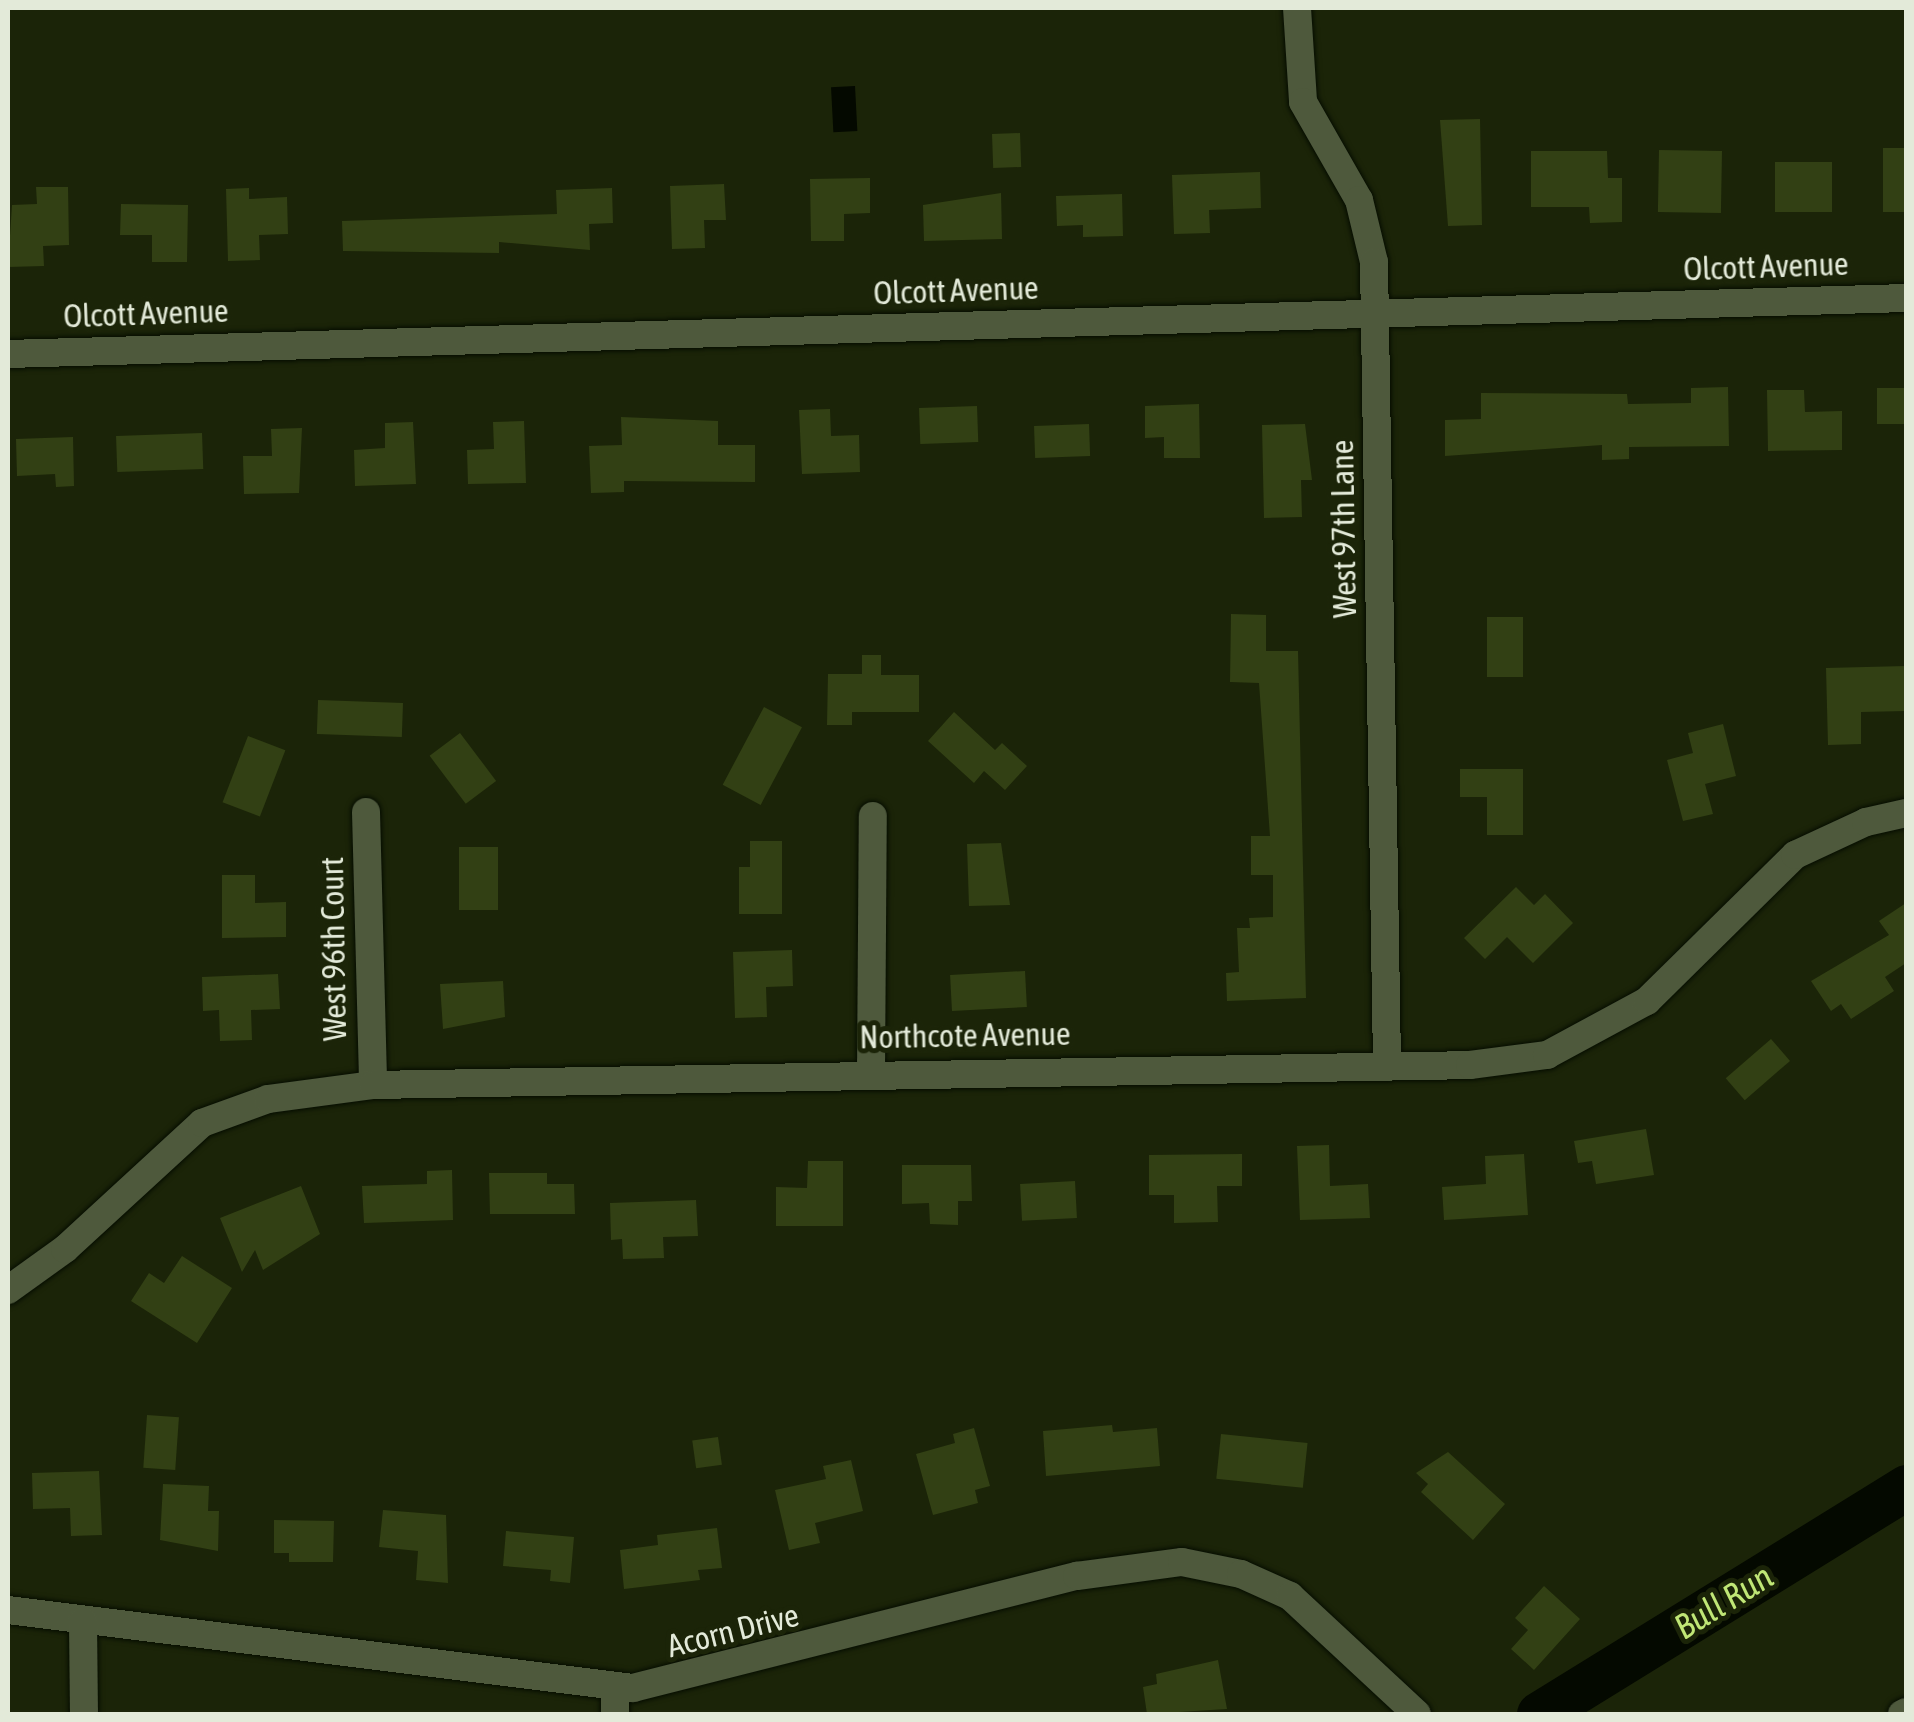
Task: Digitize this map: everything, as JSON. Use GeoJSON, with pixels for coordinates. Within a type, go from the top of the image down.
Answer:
{"type":"FeatureCollection","features":[{"type":"Feature","properties":{"kind":"street","name":"West 97th Lane"},"geometry":{"type":"LineString","coordinates":[[1297,8],[1303,102],[1366,218],[1376,313],[1387,1068]]}},
{"type":"Feature","properties":{"kind":"street","name":"Olcott Avenue"},"geometry":{"type":"LineString","coordinates":[[8,354],[1906,298]]}},
{"type":"Feature","properties":{"kind":"street","name":"West 96th Court"},"geometry":{"type":"LineString","coordinates":[[366,812],[373,1086]]}},
{"type":"Feature","properties":{"kind":"street","name":"Northcote Avenue"},"geometry":{"type":"LineString","coordinates":[[8,1290],[66,1249],[202,1124],[268,1099],[373,1086],[870,1072],[1387,1068],[1523,1060],[1591,1038],[1647,1001],[1796,855],[1866,822],[1906,813]]}},
{"type":"Feature","properties":{"kind":"street"},"geometry":{"type":"LineString","coordinates":[[870,1072],[872,816]]}},
{"type":"Feature","properties":{"kind":"street","name":"Acorn Drive"},"geometry":{"type":"LineString","coordinates":[[8,1610],[615,1701],[1077,1576],[1182,1562],[1241,1574],[1290,1596],[1417,1714]]}},
{"type":"Feature","properties":{"kind":"street"},"geometry":{"type":"LineString","coordinates":[[83,1621],[84,1714]]}},
{"type":"Feature","properties":{"kind":"shaded area"},"geometry":{"type":"Polygon","coordinates":[[[855,86],[857,131],[833,132],[831,87],[855,86]]]}},
{"type":"Feature","properties":{"kind":"building"},"geometry":{"type":"Polygon","coordinates":[[[1480,119],[1482,225],[1448,226],[1440,120],[1480,119]]]}},
{"type":"Feature","properties":{"kind":"building"},"geometry":{"type":"Polygon","coordinates":[[[1020,133],[1021,167],[993,168],[992,134],[1020,133]]]}},
{"type":"Feature","properties":{"kind":"building"},"geometry":{"type":"Polygon","coordinates":[[[1883,148],[1906,148],[1906,212],[1883,212],[1883,148]]]}},
{"type":"Feature","properties":{"kind":"building"},"geometry":{"type":"Polygon","coordinates":[[[1659,150],[1722,151],[1721,213],[1658,212],[1659,150]]]}},
{"type":"Feature","properties":{"kind":"building"},"geometry":{"type":"Polygon","coordinates":[[[1531,151],[1607,151],[1608,178],[1622,178],[1622,222],[1590,223],[1589,207],[1531,207],[1531,151]]]}},
{"type":"Feature","properties":{"kind":"building"},"geometry":{"type":"Polygon","coordinates":[[[1775,162],[1832,162],[1832,212],[1775,212],[1775,162]]]}},
{"type":"Feature","properties":{"kind":"building"},"geometry":{"type":"Polygon","coordinates":[[[1260,172],[1261,208],[1209,210],[1210,233],[1174,234],[1172,175],[1260,172]]]}},
{"type":"Feature","properties":{"kind":"building"},"geometry":{"type":"Polygon","coordinates":[[[870,178],[870,213],[844,214],[844,241],[811,241],[810,179],[870,178]]]}},
{"type":"Feature","properties":{"kind":"building"},"geometry":{"type":"Polygon","coordinates":[[[724,184],[726,220],[704,220],[705,248],[672,249],[670,186],[724,184]]]}},
{"type":"Feature","properties":{"kind":"building"},"geometry":{"type":"Polygon","coordinates":[[[36,187],[68,187],[69,245],[43,246],[44,266],[8,267],[12,205],[37,204],[36,187]]]}},
{"type":"Feature","properties":{"kind":"building"},"geometry":{"type":"Polygon","coordinates":[[[249,188],[249,199],[287,197],[288,234],[259,235],[260,260],[228,261],[226,189],[249,188]]]}},
{"type":"Feature","properties":{"kind":"building"},"geometry":{"type":"Polygon","coordinates":[[[612,188],[613,223],[589,224],[590,250],[499,242],[499,253],[343,251],[342,221],[557,214],[556,190],[612,188]]]}},
{"type":"Feature","properties":{"kind":"building"},"geometry":{"type":"Polygon","coordinates":[[[1001,193],[1002,239],[924,241],[923,205],[1001,193]]]}},
{"type":"Feature","properties":{"kind":"building"},"geometry":{"type":"Polygon","coordinates":[[[1122,194],[1123,236],[1083,237],[1083,225],[1057,226],[1056,196],[1122,194]]]}},
{"type":"Feature","properties":{"kind":"building"},"geometry":{"type":"Polygon","coordinates":[[[121,204],[188,205],[187,262],[152,262],[152,235],[120,235],[121,204]]]}},
{"type":"Feature","properties":{"kind":"building"},"geometry":{"type":"Polygon","coordinates":[[[1728,387],[1729,446],[1629,447],[1629,459],[1602,460],[1602,445],[1445,456],[1445,420],[1481,419],[1481,393],[1627,394],[1628,404],[1691,403],[1691,388],[1728,387]]]}},
{"type":"Feature","properties":{"kind":"building"},"geometry":{"type":"Polygon","coordinates":[[[1877,388],[1906,388],[1906,424],[1877,424],[1877,388]]]}},
{"type":"Feature","properties":{"kind":"building"},"geometry":{"type":"Polygon","coordinates":[[[1767,390],[1804,390],[1805,412],[1842,411],[1842,450],[1768,451],[1767,390]]]}},
{"type":"Feature","properties":{"kind":"building"},"geometry":{"type":"Polygon","coordinates":[[[1199,404],[1200,458],[1164,458],[1164,437],[1145,438],[1145,406],[1199,404]]]}},
{"type":"Feature","properties":{"kind":"building"},"geometry":{"type":"Polygon","coordinates":[[[977,406],[978,442],[920,444],[919,408],[977,406]]]}},
{"type":"Feature","properties":{"kind":"building"},"geometry":{"type":"Polygon","coordinates":[[[830,409],[831,436],[859,435],[860,472],[802,474],[799,410],[830,409]]]}},
{"type":"Feature","properties":{"kind":"building"},"geometry":{"type":"Polygon","coordinates":[[[621,417],[718,421],[718,445],[755,445],[755,482],[624,481],[624,492],[591,493],[589,446],[622,445],[621,417]]]}},
{"type":"Feature","properties":{"kind":"building"},"geometry":{"type":"Polygon","coordinates":[[[524,421],[526,483],[468,484],[467,450],[494,449],[493,422],[524,421]]]}},
{"type":"Feature","properties":{"kind":"building"},"geometry":{"type":"Polygon","coordinates":[[[413,422],[416,484],[355,486],[354,450],[385,448],[385,423],[413,422]]]}},
{"type":"Feature","properties":{"kind":"building"},"geometry":{"type":"Polygon","coordinates":[[[1089,424],[1090,456],[1035,458],[1034,426],[1089,424]]]}},
{"type":"Feature","properties":{"kind":"building"},"geometry":{"type":"Polygon","coordinates":[[[1305,424],[1312,480],[1301,480],[1302,517],[1264,518],[1262,425],[1305,424]]]}},
{"type":"Feature","properties":{"kind":"building"},"geometry":{"type":"Polygon","coordinates":[[[302,428],[299,493],[244,494],[243,456],[272,456],[271,429],[302,428]]]}},
{"type":"Feature","properties":{"kind":"building"},"geometry":{"type":"Polygon","coordinates":[[[202,433],[203,469],[117,472],[116,436],[202,433]]]}},
{"type":"Feature","properties":{"kind":"building"},"geometry":{"type":"Polygon","coordinates":[[[73,437],[74,486],[56,487],[55,474],[17,476],[16,439],[73,437]]]}},
{"type":"Feature","properties":{"kind":"building"},"geometry":{"type":"Polygon","coordinates":[[[1231,614],[1266,615],[1266,651],[1298,651],[1306,998],[1227,1001],[1226,973],[1239,972],[1237,928],[1250,928],[1249,918],[1273,917],[1273,875],[1251,875],[1251,836],[1270,836],[1259,683],[1230,682],[1231,614]]]}},
{"type":"Feature","properties":{"kind":"building"},"geometry":{"type":"Polygon","coordinates":[[[1487,617],[1523,617],[1523,677],[1487,677],[1487,617]]]}},
{"type":"Feature","properties":{"kind":"building"},"geometry":{"type":"Polygon","coordinates":[[[862,655],[881,655],[881,675],[919,675],[919,712],[852,712],[852,725],[827,725],[828,674],[862,674],[862,655]]]}},
{"type":"Feature","properties":{"kind":"building"},"geometry":{"type":"Polygon","coordinates":[[[1906,666],[1906,711],[1861,712],[1861,744],[1828,745],[1826,668],[1906,666]]]}},
{"type":"Feature","properties":{"kind":"building"},"geometry":{"type":"Polygon","coordinates":[[[318,700],[403,703],[402,737],[317,734],[318,700]]]}},
{"type":"Feature","properties":{"kind":"building"},"geometry":{"type":"Polygon","coordinates":[[[764,707],[802,727],[761,805],[723,785],[764,707]]]}},
{"type":"Feature","properties":{"kind":"building"},"geometry":{"type":"Polygon","coordinates":[[[954,712],[995,750],[1002,743],[1027,766],[1005,790],[984,771],[974,783],[928,741],[954,712]]]}},
{"type":"Feature","properties":{"kind":"building"},"geometry":{"type":"Polygon","coordinates":[[[1723,724],[1736,776],[1705,784],[1713,814],[1683,821],[1667,760],[1693,753],[1688,733],[1723,724]]]}},
{"type":"Feature","properties":{"kind":"building"},"geometry":{"type":"Polygon","coordinates":[[[460,733],[496,781],[466,804],[430,756],[460,733]]]}},
{"type":"Feature","properties":{"kind":"building"},"geometry":{"type":"Polygon","coordinates":[[[248,736],[285,750],[260,817],[223,802],[248,736]]]}},
{"type":"Feature","properties":{"kind":"building"},"geometry":{"type":"Polygon","coordinates":[[[1460,769],[1523,769],[1523,835],[1487,835],[1487,797],[1460,797],[1460,769]]]}},
{"type":"Feature","properties":{"kind":"building"},"geometry":{"type":"Polygon","coordinates":[[[750,841],[782,841],[782,914],[739,914],[739,867],[750,867],[750,841]]]}},
{"type":"Feature","properties":{"kind":"building"},"geometry":{"type":"Polygon","coordinates":[[[1001,843],[1010,905],[969,906],[967,844],[1001,843]]]}},
{"type":"Feature","properties":{"kind":"building"},"geometry":{"type":"Polygon","coordinates":[[[459,847],[498,847],[498,910],[459,910],[459,847]]]}},
{"type":"Feature","properties":{"kind":"building"},"geometry":{"type":"Polygon","coordinates":[[[222,875],[255,875],[255,903],[286,902],[286,937],[222,938],[222,875]]]}},
{"type":"Feature","properties":{"kind":"building"},"geometry":{"type":"Polygon","coordinates":[[[1516,887],[1534,905],[1545,894],[1573,923],[1533,963],[1507,937],[1485,959],[1464,938],[1516,887]]]}},
{"type":"Feature","properties":{"kind":"building"},"geometry":{"type":"Polygon","coordinates":[[[1906,903],[1906,963],[1885,977],[1894,991],[1851,1019],[1841,1004],[1831,1011],[1811,981],[1889,935],[1879,921],[1906,903]]]}},
{"type":"Feature","properties":{"kind":"building"},"geometry":{"type":"Polygon","coordinates":[[[792,950],[793,986],[766,987],[767,1017],[735,1018],[733,952],[792,950]]]}},
{"type":"Feature","properties":{"kind":"building"},"geometry":{"type":"Polygon","coordinates":[[[1025,971],[1027,1007],[952,1011],[950,975],[1025,971]]]}},
{"type":"Feature","properties":{"kind":"building"},"geometry":{"type":"Polygon","coordinates":[[[278,974],[280,1009],[251,1010],[252,1040],[220,1041],[219,1010],[203,1011],[202,977],[278,974]]]}},
{"type":"Feature","properties":{"kind":"building"},"geometry":{"type":"Polygon","coordinates":[[[503,981],[505,1017],[443,1029],[440,984],[503,981]]]}},
{"type":"Feature","properties":{"kind":"building"},"geometry":{"type":"Polygon","coordinates":[[[1771,1039],[1790,1061],[1745,1100],[1726,1078],[1771,1039]]]}},
{"type":"Feature","properties":{"kind":"building"},"geometry":{"type":"Polygon","coordinates":[[[1646,1129],[1654,1175],[1596,1184],[1592,1161],[1578,1163],[1574,1141],[1646,1129]]]}},
{"type":"Feature","properties":{"kind":"building"},"geometry":{"type":"Polygon","coordinates":[[[1329,1145],[1330,1186],[1368,1184],[1370,1218],[1300,1220],[1297,1146],[1329,1145]]]}},
{"type":"Feature","properties":{"kind":"building"},"geometry":{"type":"Polygon","coordinates":[[[1242,1154],[1242,1186],[1217,1186],[1218,1222],[1174,1223],[1174,1195],[1149,1195],[1149,1155],[1242,1154]]]}},
{"type":"Feature","properties":{"kind":"building"},"geometry":{"type":"Polygon","coordinates":[[[1524,1154],[1528,1215],[1444,1220],[1442,1187],[1486,1184],[1485,1156],[1524,1154]]]}},
{"type":"Feature","properties":{"kind":"building"},"geometry":{"type":"Polygon","coordinates":[[[808,1161],[843,1161],[843,1226],[776,1226],[776,1187],[807,1188],[808,1161]]]}},
{"type":"Feature","properties":{"kind":"building"},"geometry":{"type":"Polygon","coordinates":[[[902,1165],[971,1165],[972,1201],[958,1201],[958,1225],[930,1224],[929,1203],[902,1204],[902,1165]]]}},
{"type":"Feature","properties":{"kind":"building"},"geometry":{"type":"Polygon","coordinates":[[[452,1170],[453,1220],[364,1223],[362,1186],[427,1184],[427,1171],[452,1170]]]}},
{"type":"Feature","properties":{"kind":"building"},"geometry":{"type":"Polygon","coordinates":[[[489,1173],[547,1173],[547,1184],[574,1184],[575,1214],[490,1214],[489,1173]]]}},
{"type":"Feature","properties":{"kind":"building"},"geometry":{"type":"Polygon","coordinates":[[[1075,1181],[1077,1218],[1022,1221],[1020,1184],[1075,1181]]]}},
{"type":"Feature","properties":{"kind":"building"},"geometry":{"type":"Polygon","coordinates":[[[301,1186],[320,1234],[263,1270],[255,1250],[242,1272],[220,1218],[301,1186]]]}},
{"type":"Feature","properties":{"kind":"building"},"geometry":{"type":"Polygon","coordinates":[[[696,1200],[698,1236],[663,1237],[664,1258],[623,1259],[622,1239],[611,1240],[610,1203],[696,1200]]]}},
{"type":"Feature","properties":{"kind":"building"},"geometry":{"type":"Polygon","coordinates":[[[182,1256],[232,1288],[197,1343],[131,1301],[149,1273],[164,1283],[182,1256]]]}},
{"type":"Feature","properties":{"kind":"building"},"geometry":{"type":"Polygon","coordinates":[[[147,1415],[179,1417],[175,1470],[143,1468],[147,1415]]]}},
{"type":"Feature","properties":{"kind":"building"},"geometry":{"type":"Polygon","coordinates":[[[1112,1425],[1113,1432],[1157,1428],[1160,1466],[1046,1476],[1043,1431],[1112,1425]]]}},
{"type":"Feature","properties":{"kind":"building"},"geometry":{"type":"Polygon","coordinates":[[[974,1428],[990,1486],[975,1490],[978,1503],[933,1515],[916,1454],[955,1443],[953,1434],[974,1428]]]}},
{"type":"Feature","properties":{"kind":"building"},"geometry":{"type":"Polygon","coordinates":[[[1221,1434],[1308,1443],[1303,1488],[1216,1479],[1221,1434]]]}},
{"type":"Feature","properties":{"kind":"building"},"geometry":{"type":"Polygon","coordinates":[[[718,1437],[722,1465],[696,1468],[692,1441],[718,1437]]]}},
{"type":"Feature","properties":{"kind":"building"},"geometry":{"type":"Polygon","coordinates":[[[1448,1452],[1505,1504],[1473,1540],[1421,1492],[1428,1484],[1416,1473],[1448,1452]]]}},
{"type":"Feature","properties":{"kind":"building"},"geometry":{"type":"Polygon","coordinates":[[[851,1460],[863,1511],[815,1523],[820,1543],[789,1550],[775,1490],[826,1479],[823,1466],[851,1460]]]}},
{"type":"Feature","properties":{"kind":"building"},"geometry":{"type":"Polygon","coordinates":[[[99,1471],[102,1535],[71,1536],[70,1508],[33,1509],[32,1473],[99,1471]]]}},
{"type":"Feature","properties":{"kind":"building"},"geometry":{"type":"Polygon","coordinates":[[[163,1484],[209,1486],[208,1511],[219,1511],[218,1551],[160,1540],[163,1484]]]}},
{"type":"Feature","properties":{"kind":"building"},"geometry":{"type":"Polygon","coordinates":[[[383,1510],[446,1515],[448,1583],[416,1580],[418,1551],[379,1547],[383,1510]]]}},
{"type":"Feature","properties":{"kind":"building"},"geometry":{"type":"Polygon","coordinates":[[[274,1520],[334,1521],[333,1562],[289,1562],[289,1553],[274,1553],[274,1520]]]}},
{"type":"Feature","properties":{"kind":"building"},"geometry":{"type":"Polygon","coordinates":[[[717,1528],[722,1568],[698,1570],[700,1580],[624,1589],[620,1550],[658,1545],[657,1535],[717,1528]]]}},
{"type":"Feature","properties":{"kind":"building"},"geometry":{"type":"Polygon","coordinates":[[[506,1531],[574,1537],[570,1583],[550,1581],[551,1570],[503,1566],[506,1531]]]}},
{"type":"Feature","properties":{"kind":"building"},"geometry":{"type":"Polygon","coordinates":[[[1544,1586],[1580,1619],[1534,1670],[1511,1649],[1528,1630],[1515,1618],[1544,1586]]]}},
{"type":"Feature","properties":{"kind":"building"},"geometry":{"type":"Polygon","coordinates":[[[1218,1660],[1227,1709],[1147,1714],[1143,1687],[1157,1684],[1156,1674],[1218,1660]]]}},
{"type":"Feature","properties":{"kind":"waterway","name":"Bull Run"},"geometry":{"type":"LineString","coordinates":[[1539,1714],[1906,1487]]}}]}
